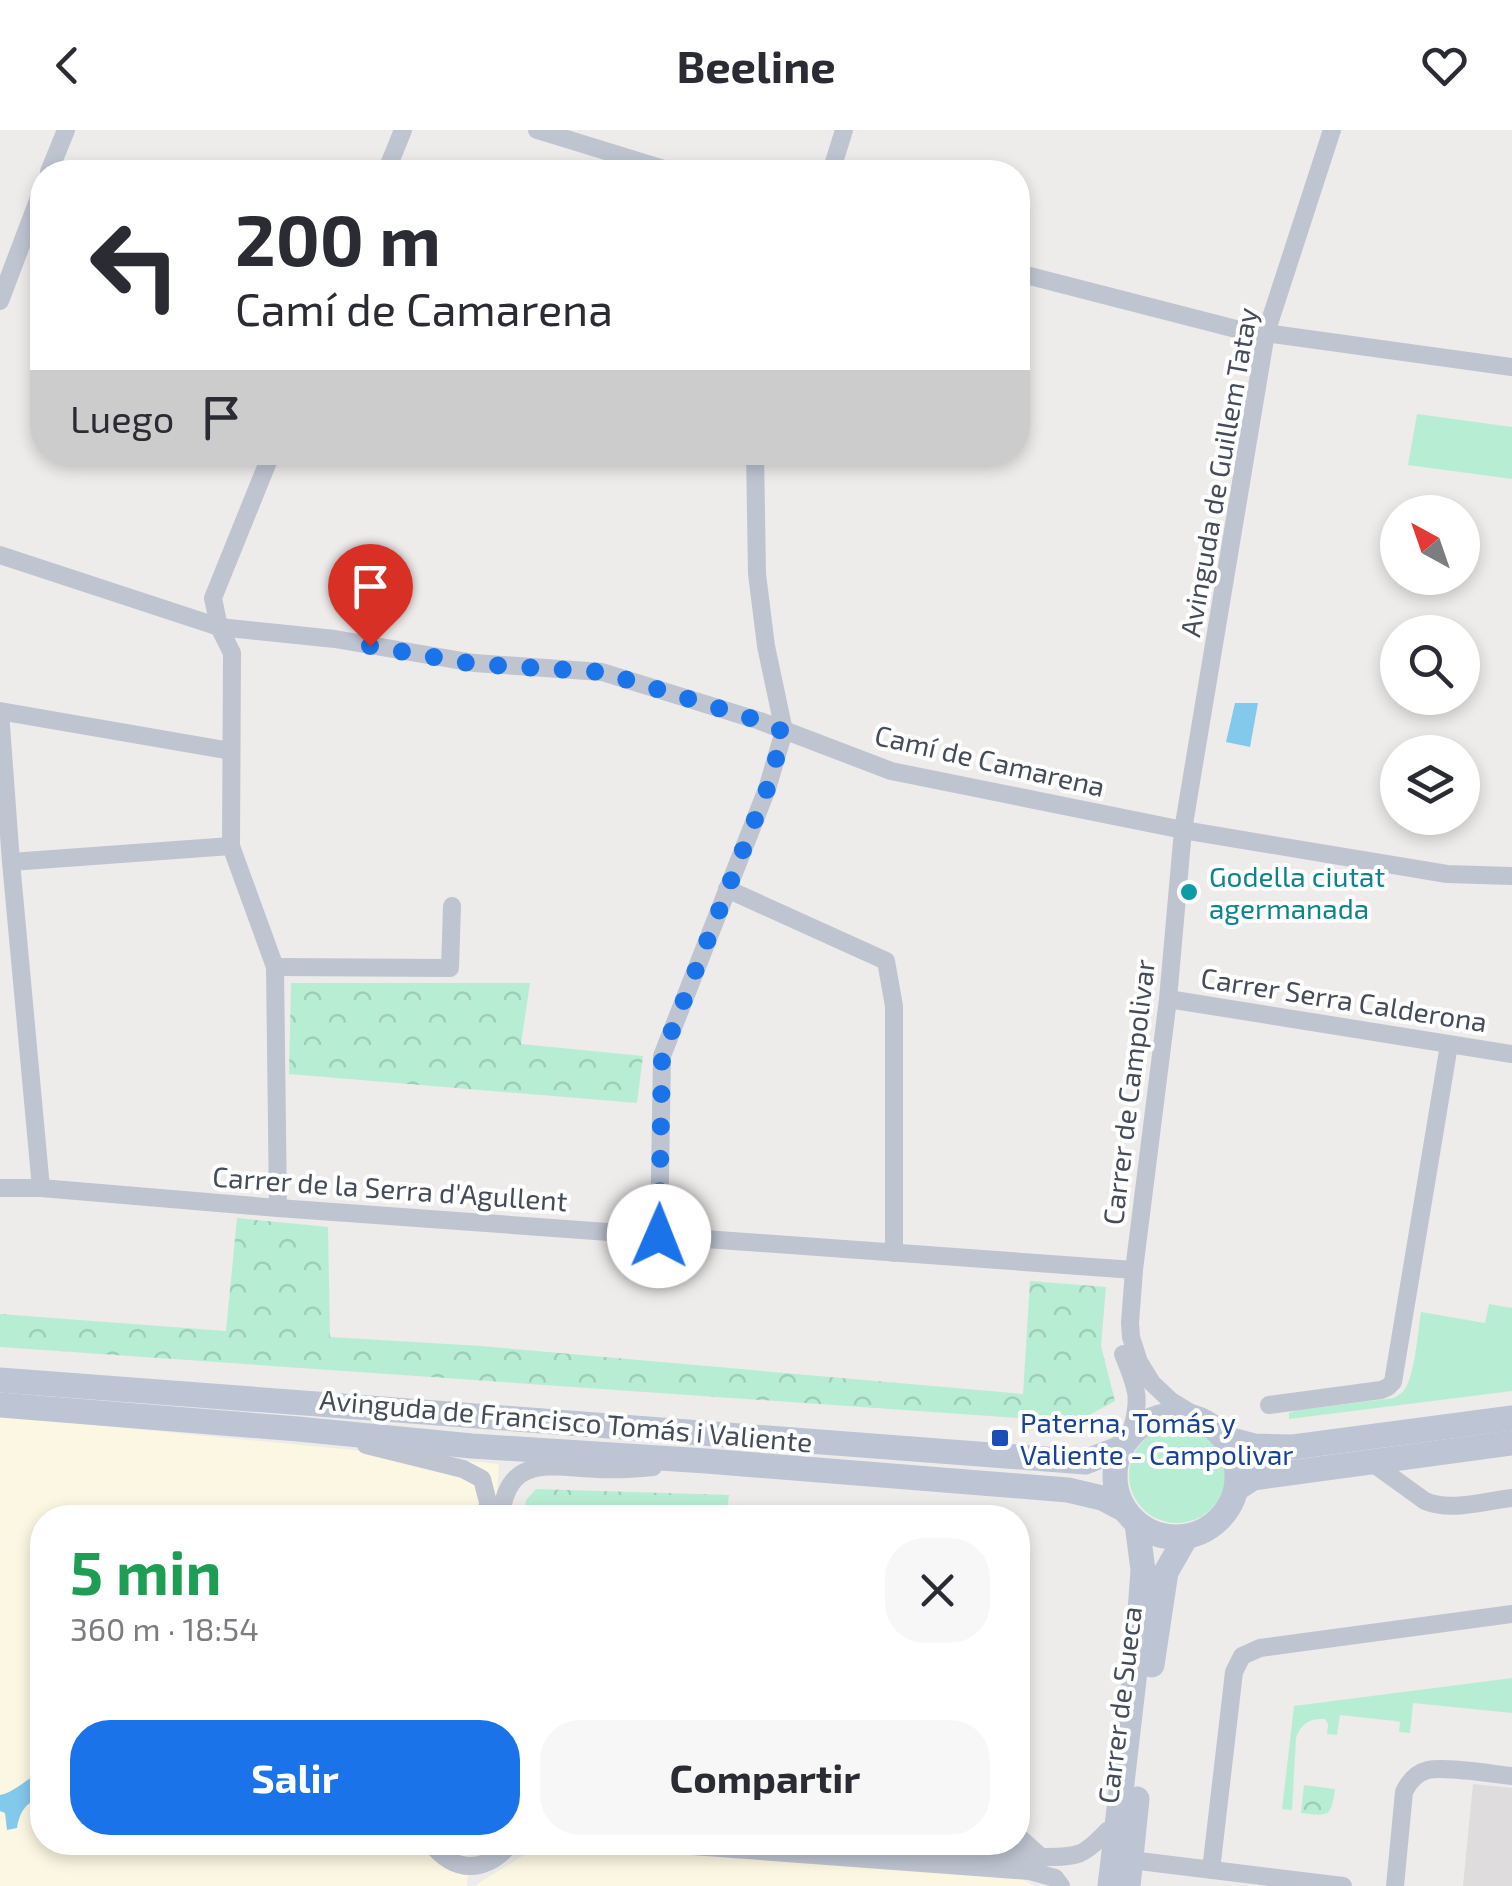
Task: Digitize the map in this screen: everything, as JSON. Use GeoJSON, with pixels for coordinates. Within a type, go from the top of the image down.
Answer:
{"type":"FeatureCollection","features":[{"type":"Feature","properties":{"kind":"main road","name":"Avinguda de Francisco Tomás i Valiente"},"geometry":{"type":"LineString","coordinates":[[0,1380],[1085,1462],[1126,1442]]}},
{"type":"Feature","properties":{"kind":"main road","name":"Avinguda de Francisco Tomás i Valiente"},"geometry":{"type":"LineString","coordinates":[[0,1405],[472,1446],[1068,1490],[1102,1498],[1130,1516]]}},
{"type":"Feature","properties":{"kind":"main road"},"geometry":{"type":"LineString","coordinates":[[1183,1415],[1202,1420],[1224,1438],[1237,1469],[1236,1489],[1219,1519],[1186,1537],[1169,1537],[1152,1533],[1130,1516],[1116,1489],[1115,1468],[1126,1442],[1145,1422],[1183,1415]]}},
{"type":"Feature","properties":{"kind":"main road"},"geometry":{"type":"LineString","coordinates":[[1224,1438],[1255,1446],[1293,1447],[1512,1418]]}},
{"type":"Feature","properties":{"kind":"main road"},"geometry":{"type":"LineString","coordinates":[[1236,1489],[1253,1478],[1512,1443]]}},
{"type":"Feature","properties":{"kind":"main road","name":"Carrer de Sueca"},"geometry":{"type":"LineString","coordinates":[[1110,1886],[1143,1570],[1130,1516]]}},
{"type":"Feature","properties":{"kind":"main road","name":"Carrer de Sueca"},"geometry":{"type":"LineString","coordinates":[[1129,1873],[1153,1652],[1166,1572],[1186,1537]]}},
{"type":"Feature","properties":{"kind":"street"},"geometry":{"type":"LineString","coordinates":[[54,160],[66,130]]}},
{"type":"Feature","properties":{"kind":"street"},"geometry":{"type":"LineString","coordinates":[[391,160],[403,130]]}},
{"type":"Feature","properties":{"kind":"street"},"geometry":{"type":"LineString","coordinates":[[537,130],[635,160]]}},
{"type":"Feature","properties":{"kind":"street"},"geometry":{"type":"LineString","coordinates":[[835,160],[844,130]]}},
{"type":"Feature","properties":{"kind":"street","name":"Avinguda de Guillem Tatay"},"geometry":{"type":"LineString","coordinates":[[1178,890],[1183,830],[1266,333],[1332,130]]}},
{"type":"Feature","properties":{"kind":"street"},"geometry":{"type":"LineString","coordinates":[[0,301],[30,222]]}},
{"type":"Feature","properties":{"kind":"street"},"geometry":{"type":"LineString","coordinates":[[1030,276],[1236,329],[1512,368]]}},
{"type":"Feature","properties":{"kind":"street"},"geometry":{"type":"LineString","coordinates":[[267,465],[213,598],[218,627],[232,653],[231,846],[276,967],[278,1208]]}},
{"type":"Feature","properties":{"kind":"street"},"geometry":{"type":"LineString","coordinates":[[659,1236],[662,1056],[767,789],[784,732],[766,646],[757,574],[755,465]]}},
{"type":"Feature","properties":{"kind":"street","name":"Camí de Camarena"},"geometry":{"type":"LineString","coordinates":[[0,555],[218,627],[335,640],[474,664],[602,672],[760,721],[892,770],[1183,830],[1447,874],[1512,876]]}},
{"type":"Feature","properties":{"kind":"street"},"geometry":{"type":"LineString","coordinates":[[42,1188],[10,862],[0,712],[231,752]]}},
{"type":"Feature","properties":{"kind":"street"},"geometry":{"type":"LineString","coordinates":[[10,862],[231,846]]}},
{"type":"Feature","properties":{"kind":"street"},"geometry":{"type":"LineString","coordinates":[[727,889],[886,961],[894,1006],[894,1253]]}},
{"type":"Feature","properties":{"kind":"street","name":"Carrer de Campolivar"},"geometry":{"type":"LineString","coordinates":[[1178,890],[1134,1270],[1131,1337],[1146,1376],[1172,1401],[1202,1420]]}},
{"type":"Feature","properties":{"kind":"street"},"geometry":{"type":"LineString","coordinates":[[276,967],[450,968],[452,906]]}},
{"type":"Feature","properties":{"kind":"street","name":"Carrer Serra Calderona"},"geometry":{"type":"LineString","coordinates":[[1168,998],[1512,1054]]}},
{"type":"Feature","properties":{"kind":"street"},"geometry":{"type":"LineString","coordinates":[[1269,1405],[1381,1390],[1393,1382],[1449,1044]]}},
{"type":"Feature","properties":{"kind":"street","name":"Carrer de la Serra d'Agullent"},"geometry":{"type":"LineString","coordinates":[[0,1188],[42,1188],[1134,1270]]}},
{"type":"Feature","properties":{"kind":"street","name":"Carrer de Campolivar"},"geometry":{"type":"LineString","coordinates":[[1126,1442],[1138,1397],[1120,1339],[1121,1324],[1132,1301]]}},
{"type":"Feature","properties":{"kind":"street"},"geometry":{"type":"LineString","coordinates":[[298,1429],[463,1469],[482,1479],[488,1505]]}},
{"type":"Feature","properties":{"kind":"street"},"geometry":{"type":"LineString","coordinates":[[504,1505],[508,1485],[523,1472],[542,1466],[619,1470],[706,1461]]}},
{"type":"Feature","properties":{"kind":"street"},"geometry":{"type":"LineString","coordinates":[[1371,1462],[1434,1504],[1512,1498]]}},
{"type":"Feature","properties":{"kind":"street","name":"Carrer de Sueca"},"geometry":{"type":"LineString","coordinates":[[1101,1886],[1135,1596],[1141,1589]]}},
{"type":"Feature","properties":{"kind":"street"},"geometry":{"type":"LineString","coordinates":[[1211,1870],[1234,1672],[1242,1656],[1260,1648],[1512,1614]]}},
{"type":"Feature","properties":{"kind":"street"},"geometry":{"type":"LineString","coordinates":[[1395,1886],[1404,1792],[1416,1774],[1436,1769],[1512,1776]]}},
{"type":"Feature","properties":{"kind":"street"},"geometry":{"type":"LineString","coordinates":[[1013,1855],[1070,1857],[1090,1850],[1107,1831]]}},
{"type":"Feature","properties":{"kind":"street"},"geometry":{"type":"LineString","coordinates":[[1030,1849],[1040,1857]]}},
{"type":"Feature","properties":{"kind":"street"},"geometry":{"type":"LineString","coordinates":[[441,1855],[469,1867],[486,1864],[502,1855]]}},
{"type":"Feature","properties":{"kind":"street"},"geometry":{"type":"LineString","coordinates":[[814,1855],[1030,1871],[1055,1878],[1062,1886]]}},
{"type":"Feature","properties":{"kind":"street"},"geometry":{"type":"LineString","coordinates":[[1129,1873],[1211,1870],[1343,1886]]}},
{"type":"Feature","properties":{"kind":"shaded area"},"geometry":{"type":"Polygon","coordinates":[[[0,1416],[499,1464],[496,1505],[30,1505],[30,1855],[469,1855],[467,1886],[0,1886],[0,1416]]]}},
{"type":"Feature","properties":{"kind":"shaded area"},"geometry":{"type":"Polygon","coordinates":[[[1473,1784],[1512,1788],[1512,1886],[1463,1886],[1473,1784]]]}},
{"type":"Feature","properties":{"kind":"shaded area"},"geometry":{"type":"Polygon","coordinates":[[[524,1855],[717,1855],[1021,1878],[1033,1886],[474,1886],[524,1855]]]}},
{"type":"Feature","properties":{"kind":"green space"},"geometry":{"type":"Polygon","coordinates":[[[1417,414],[1512,427],[1512,479],[1408,465],[1417,414]]]}},
{"type":"Feature","properties":{"kind":"green space"},"geometry":{"type":"Polygon","coordinates":[[[291,983],[530,983],[521,1044],[643,1056],[637,1103],[289,1074],[291,983]]]}},
{"type":"Feature","properties":{"kind":"green space"},"geometry":{"type":"Polygon","coordinates":[[[237,1218],[328,1227],[330,1337],[481,1346],[1023,1394],[1030,1281],[1106,1287],[1101,1346],[1115,1401],[1076,1422],[0,1347],[0,1314],[226,1331],[237,1218]]]}},
{"type":"Feature","properties":{"kind":"green space"},"geometry":{"type":"Polygon","coordinates":[[[1489,1304],[1512,1308],[1512,1391],[1289,1419],[1289,1413],[1297,1410],[1394,1398],[1404,1391],[1409,1380],[1421,1312],[1485,1323],[1489,1304]]]}},
{"type":"Feature","properties":{"kind":"green space"},"geometry":{"type":"Polygon","coordinates":[[[1177,1427],[1195,1431],[1211,1441],[1221,1457],[1225,1475],[1221,1493],[1211,1509],[1195,1519],[1177,1523],[1159,1519],[1143,1509],[1133,1493],[1129,1475],[1133,1457],[1143,1441],[1159,1431],[1177,1427]]]}},
{"type":"Feature","properties":{"kind":"green space"},"geometry":{"type":"Polygon","coordinates":[[[536,1489],[729,1495],[728,1505],[525,1505],[536,1489]]]}},
{"type":"Feature","properties":{"kind":"green space"},"geometry":{"type":"Polygon","coordinates":[[[1512,1678],[1512,1713],[1413,1703],[1410,1733],[1399,1732],[1400,1722],[1340,1715],[1337,1735],[1327,1734],[1325,1719],[1307,1722],[1296,1738],[1292,1810],[1282,1809],[1294,1706],[1512,1678]]]}},
{"type":"Feature","properties":{"kind":"green space"},"geometry":{"type":"Polygon","coordinates":[[[1304,1785],[1335,1789],[1327,1813],[1301,1813],[1304,1785]]]}},
{"type":"Feature","properties":{"kind":"water"},"geometry":{"type":"Polygon","coordinates":[[[1235,703],[1258,703],[1250,747],[1226,742],[1235,703]]]}},
{"type":"Feature","properties":{"kind":"water"},"geometry":{"type":"Polygon","coordinates":[[[30,1779],[30,1803],[17,1828],[7,1830],[5,1813],[0,1811],[0,1795],[30,1779]]]}},
{"type":"Feature","properties":{"kind":"place","name":"Godella ciutat agermanada"},"geometry":{"type":"Point","coordinates":[1189,892]}},
{"type":"Feature","properties":{"kind":"place","name":"Paterna, Tomás y Valiente - Campolivar"},"geometry":{"type":"Point","coordinates":[1000,1438]}},
{"type":"Feature","properties":{"kind":"route"},"geometry":{"type":"LineString","coordinates":[[370,646],[474,664],[602,672],[784,732],[767,789],[662,1056],[659,1236]]}}]}
